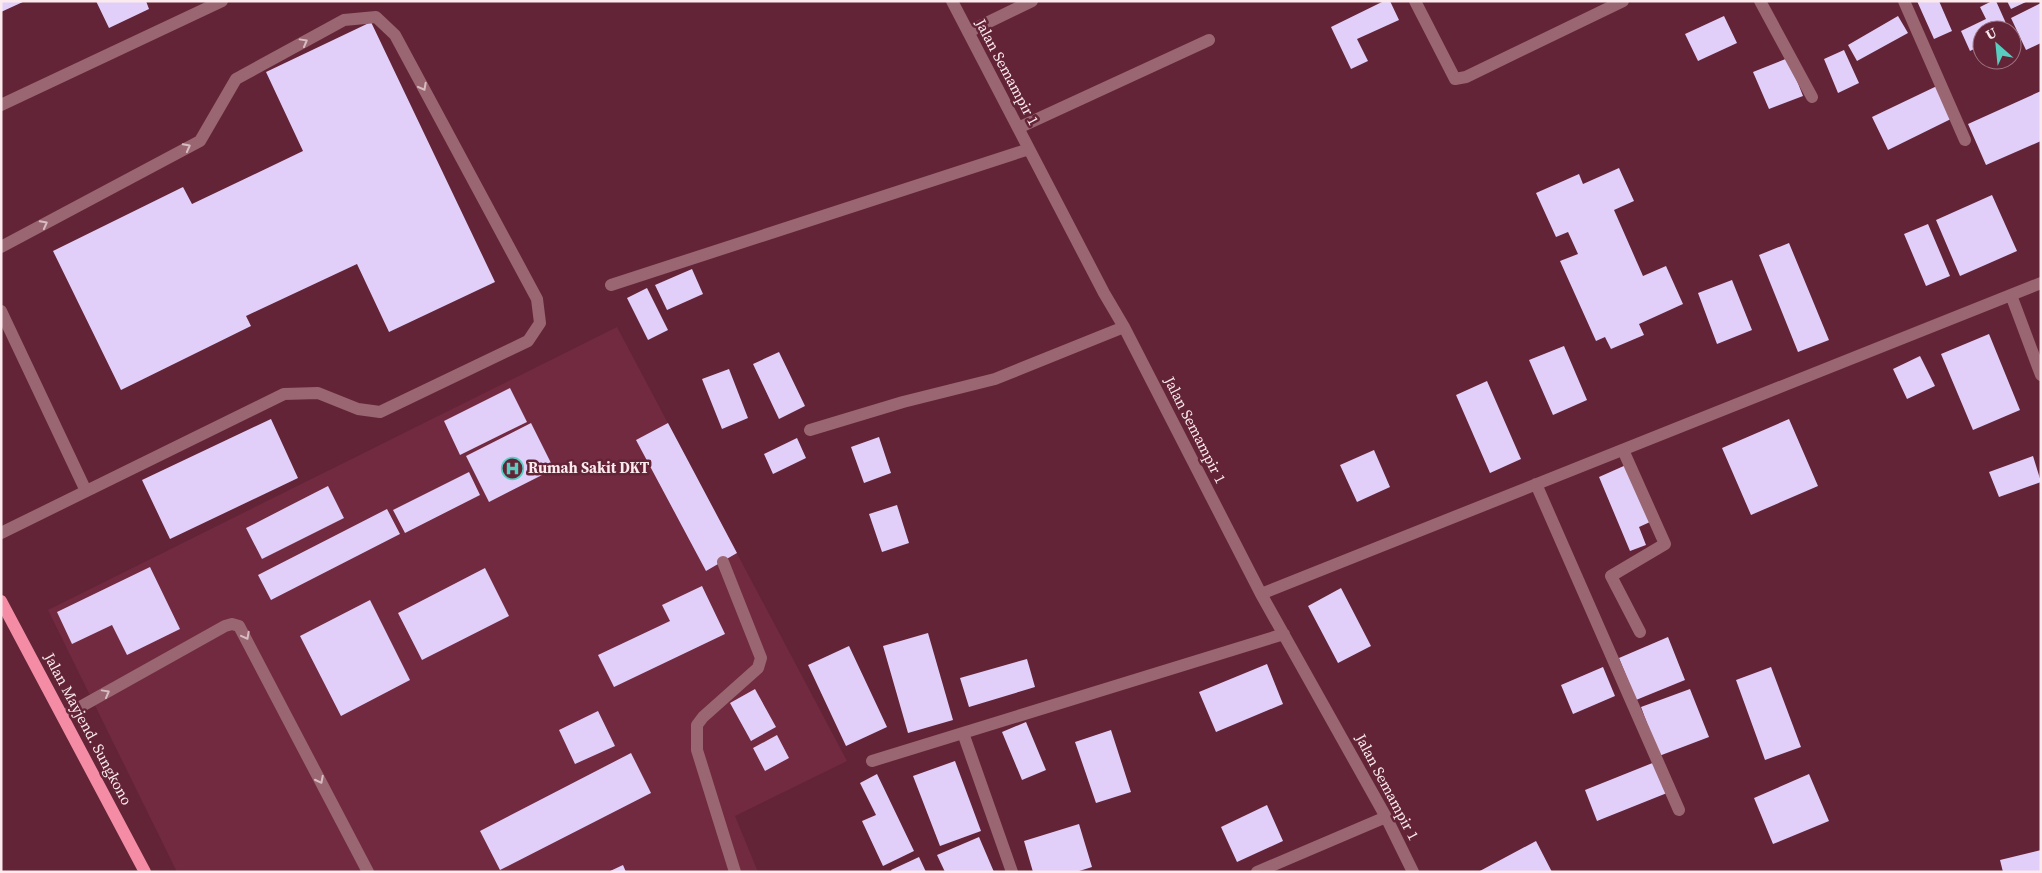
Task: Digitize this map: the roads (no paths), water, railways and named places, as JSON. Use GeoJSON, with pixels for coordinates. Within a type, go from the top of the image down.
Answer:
{"type":"FeatureCollection","features":[{"type":"Feature","properties":{"kind":"main road","name":"Jalan Mayjend. Sungkono"},"geometry":{"type":"LineString","coordinates":[[1,601],[64,716],[145,872]]}},
{"type":"Feature","properties":{"kind":"street"},"geometry":{"type":"LineString","coordinates":[[1,106],[222,1]]}},
{"type":"Feature","properties":{"kind":"street","name":"Jalan Semampir 1"},"geometry":{"type":"LineString","coordinates":[[952,1],[1124,327],[1261,594],[1386,817],[1414,872]]}},
{"type":"Feature","properties":{"kind":"street"},"geometry":{"type":"LineString","coordinates":[[968,32],[1032,1]]}},
{"type":"Feature","properties":{"kind":"street"},"geometry":{"type":"LineString","coordinates":[[1415,1],[1455,79],[1466,78],[1623,1]]}},
{"type":"Feature","properties":{"kind":"street"},"geometry":{"type":"LineString","coordinates":[[1760,1],[1812,97]]}},
{"type":"Feature","properties":{"kind":"street"},"geometry":{"type":"LineString","coordinates":[[1904,1],[1965,140]]}},
{"type":"Feature","properties":{"kind":"street"},"geometry":{"type":"LineString","coordinates":[[1,247],[200,141],[236,79],[344,20],[376,18],[395,35],[537,299],[540,323],[528,341],[380,412],[358,409],[318,393],[284,394],[1,533]]}},
{"type":"Feature","properties":{"kind":"street"},"geometry":{"type":"LineString","coordinates":[[1018,128],[1209,40]]}},
{"type":"Feature","properties":{"kind":"street"},"geometry":{"type":"LineString","coordinates":[[611,285],[1029,149]]}},
{"type":"Feature","properties":{"kind":"street"},"geometry":{"type":"LineString","coordinates":[[1261,594],[2041,283]]}},
{"type":"Feature","properties":{"kind":"street"},"geometry":{"type":"LineString","coordinates":[[2011,295],[2041,375]]}},
{"type":"Feature","properties":{"kind":"street"},"geometry":{"type":"LineString","coordinates":[[1,311],[86,491]]}},
{"type":"Feature","properties":{"kind":"street"},"geometry":{"type":"LineString","coordinates":[[810,430],[903,402],[995,379],[1124,327]]}},
{"type":"Feature","properties":{"kind":"street"},"geometry":{"type":"LineString","coordinates":[[1623,450],[1666,544],[1611,576],[1640,632]]}},
{"type":"Feature","properties":{"kind":"street"},"geometry":{"type":"LineString","coordinates":[[1536,484],[1678,810]]}},
{"type":"Feature","properties":{"kind":"street"},"geometry":{"type":"LineString","coordinates":[[722,562],[761,658],[758,668],[702,717],[697,725],[696,750],[735,872]]}},
{"type":"Feature","properties":{"kind":"street"},"geometry":{"type":"LineString","coordinates":[[64,716],[225,626],[232,624],[240,626],[368,872]]}},
{"type":"Feature","properties":{"kind":"street"},"geometry":{"type":"LineString","coordinates":[[872,761],[1284,634]]}},
{"type":"Feature","properties":{"kind":"street"},"geometry":{"type":"LineString","coordinates":[[963,733],[1012,872]]}},
{"type":"Feature","properties":{"kind":"street"},"geometry":{"type":"LineString","coordinates":[[1257,872],[1386,817]]}},
{"type":"Feature","properties":{"kind":"place","name":"Rumah Sakit DKT"},"geometry":{"type":"Point","coordinates":[512,468]}}]}
